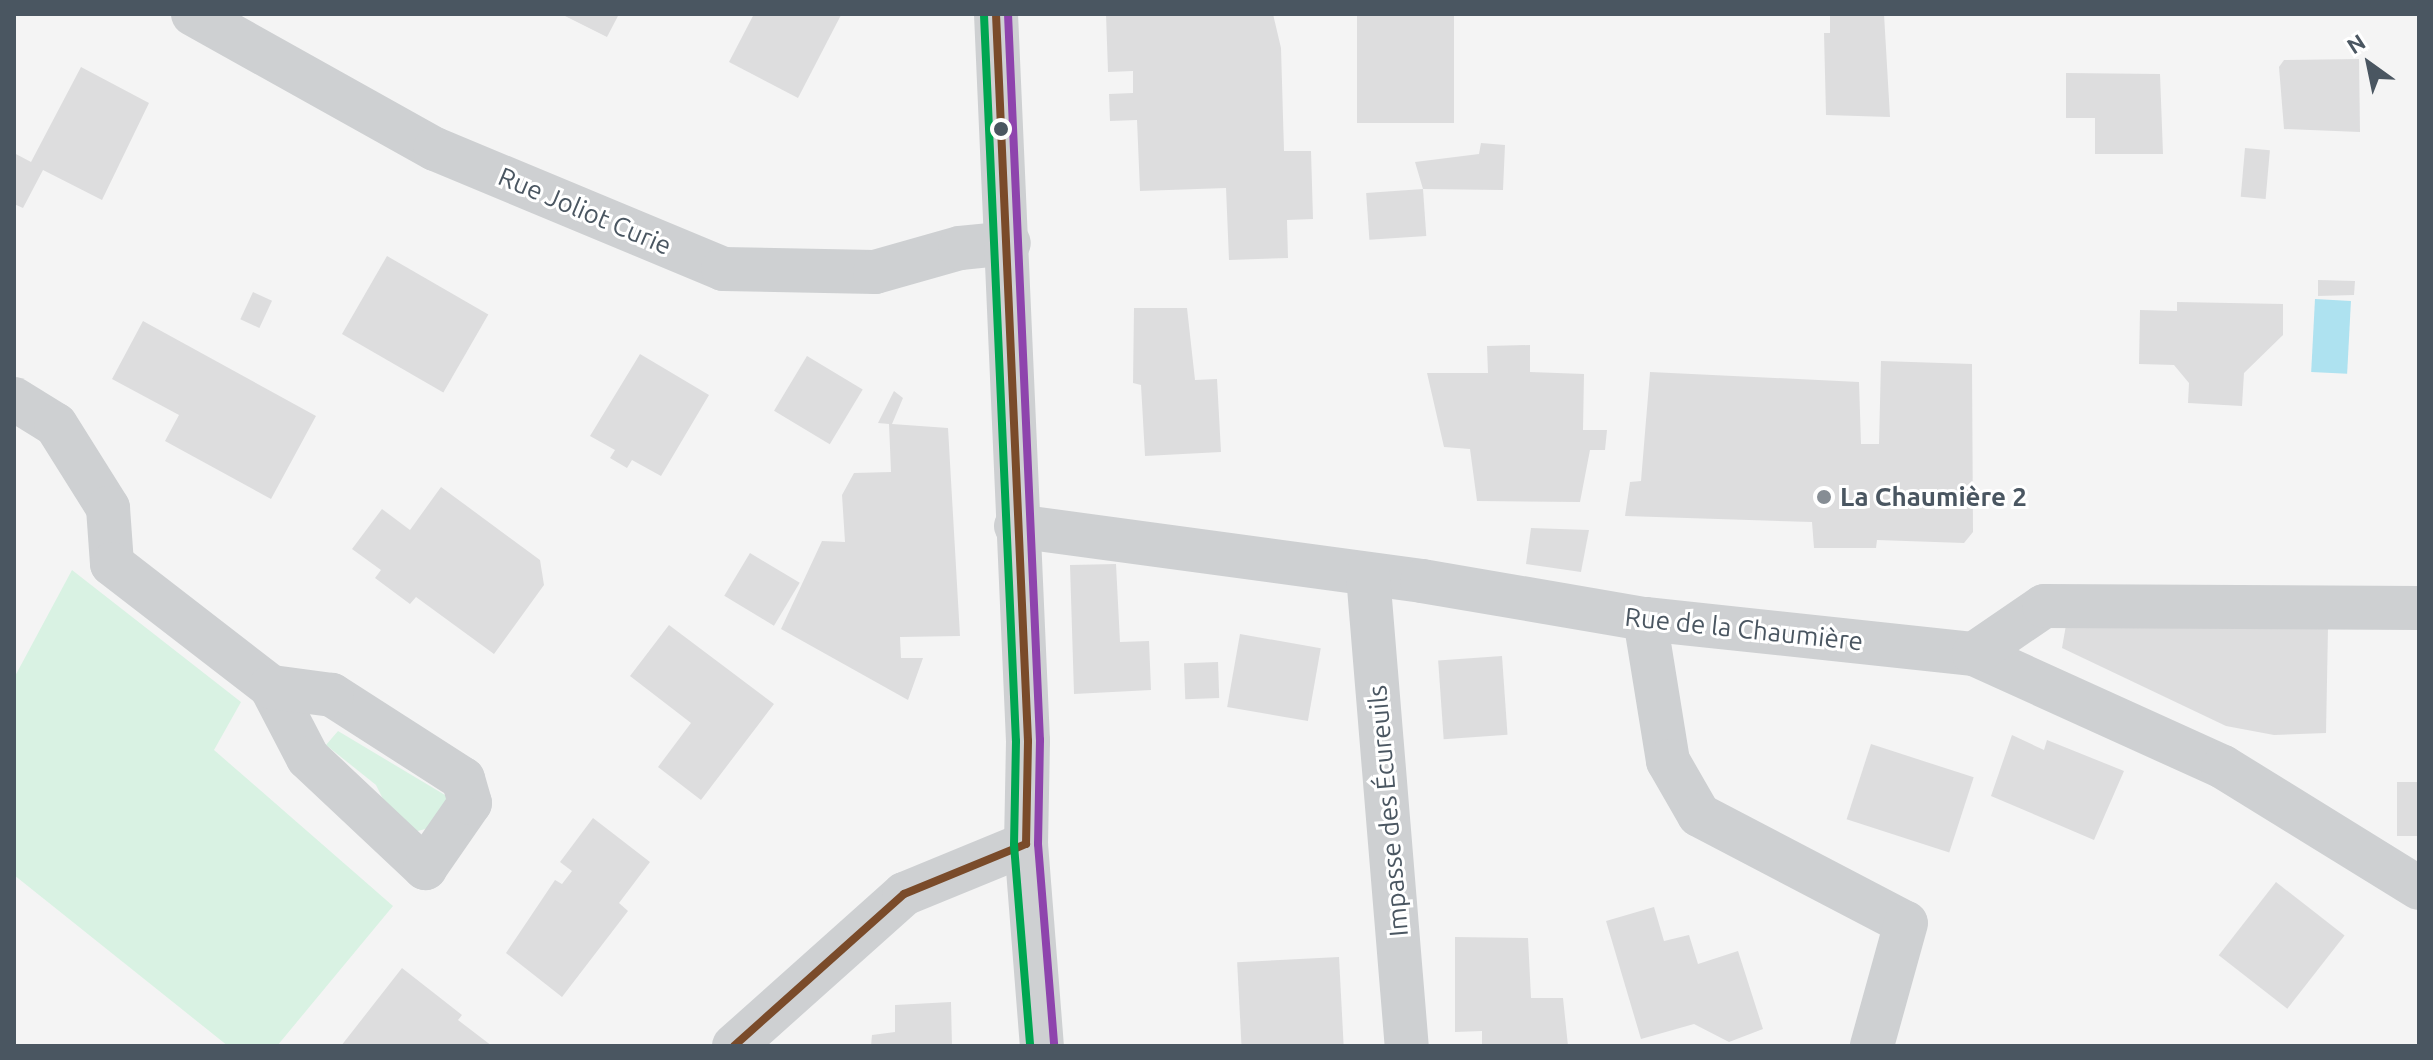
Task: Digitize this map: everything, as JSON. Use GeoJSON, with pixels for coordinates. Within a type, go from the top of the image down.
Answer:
{"type":"FeatureCollection","features":[{"type":"Feature","properties":{"kind":"street","name":"Rue Joliot Curie"},"geometry":{"type":"LineString","coordinates":[[193,14],[435,149],[723,269],[875,272],[960,248],[1009,243]]}},
{"type":"Feature","properties":{"kind":"street"},"geometry":{"type":"LineString","coordinates":[[996,14],[1009,243],[1016,526],[1028,741],[1026,844],[1042,1046]]}},
{"type":"Feature","properties":{"kind":"street"},"geometry":{"type":"LineString","coordinates":[[14,399],[56,425],[108,508],[112,564],[271,687],[308,758],[425,868],[470,803],[463,779],[332,695],[271,687]]}},
{"type":"Feature","properties":{"kind":"street","name":"Rue de la Chaumière"},"geometry":{"type":"LineString","coordinates":[[1016,526],[1368,575],[1645,619],[1974,654],[2223,767],[2419,888]]}},
{"type":"Feature","properties":{"kind":"street","name":"Impasse des Écureuils"},"geometry":{"type":"LineString","coordinates":[[1368,575],[1407,1046]]}},
{"type":"Feature","properties":{"kind":"street"},"geometry":{"type":"LineString","coordinates":[[1974,654],[2044,606],[2419,608]]}},
{"type":"Feature","properties":{"kind":"street"},"geometry":{"type":"LineString","coordinates":[[1645,619],[1668,761],[1699,815],[1906,923],[1872,1046]]}},
{"type":"Feature","properties":{"kind":"street"},"geometry":{"type":"LineString","coordinates":[[734,1046],[904,894],[1026,844]]}},
{"type":"Feature","properties":{"kind":"green space"},"geometry":{"type":"Polygon","coordinates":[[[72,570],[241,702],[214,750],[393,906],[277,1046],[228,1046],[14,875],[14,678],[72,570]]]}},
{"type":"Feature","properties":{"kind":"green space"},"geometry":{"type":"Polygon","coordinates":[[[338,731],[450,798],[429,828],[414,832],[392,817],[376,785],[326,745],[338,731]]]}},
{"type":"Feature","properties":{"kind":"water"},"geometry":{"type":"Polygon","coordinates":[[[2315,299],[2351,301],[2347,374],[2311,372],[2315,299]]]}},
{"type":"Feature","properties":{"kind":"building"},"geometry":{"type":"Polygon","coordinates":[[[561,14],[619,14],[607,37],[561,14]]]}},
{"type":"Feature","properties":{"kind":"building"},"geometry":{"type":"Polygon","coordinates":[[[754,14],[841,15],[798,98],[729,62],[754,14]]]}},
{"type":"Feature","properties":{"kind":"building"},"geometry":{"type":"Polygon","coordinates":[[[1106,14],[1273,14],[1281,48],[1284,151],[1311,151],[1313,219],[1287,220],[1288,258],[1229,260],[1226,188],[1140,191],[1137,120],[1110,121],[1109,94],[1133,93],[1133,71],[1108,72],[1106,14]]]}},
{"type":"Feature","properties":{"kind":"building"},"geometry":{"type":"Polygon","coordinates":[[[1357,14],[1454,14],[1454,123],[1357,123],[1357,14]]]}},
{"type":"Feature","properties":{"kind":"building"},"geometry":{"type":"Polygon","coordinates":[[[1830,14],[1884,14],[1890,117],[1826,115],[1824,33],[1830,33],[1830,14]]]}},
{"type":"Feature","properties":{"kind":"building"},"geometry":{"type":"Polygon","coordinates":[[[2359,59],[2360,132],[2284,129],[2279,67],[2284,60],[2359,59]]]}},
{"type":"Feature","properties":{"kind":"building"},"geometry":{"type":"Polygon","coordinates":[[[81,67],[149,103],[102,200],[43,170],[23,208],[14,204],[14,153],[31,162],[81,67]]]}},
{"type":"Feature","properties":{"kind":"building"},"geometry":{"type":"Polygon","coordinates":[[[2066,73],[2160,74],[2163,154],[2095,154],[2095,118],[2066,118],[2066,73]]]}},
{"type":"Feature","properties":{"kind":"building"},"geometry":{"type":"Polygon","coordinates":[[[1481,143],[1505,145],[1503,190],[1423,189],[1415,162],[1479,154],[1481,143]]]}},
{"type":"Feature","properties":{"kind":"building"},"geometry":{"type":"Polygon","coordinates":[[[2245,148],[2270,150],[2266,199],[2241,197],[2245,148]]]}},
{"type":"Feature","properties":{"kind":"building"},"geometry":{"type":"Polygon","coordinates":[[[1423,189],[1426,236],[1369,240],[1366,193],[1423,189]]]}},
{"type":"Feature","properties":{"kind":"building"},"geometry":{"type":"Polygon","coordinates":[[[387,256],[488,314],[443,392],[342,334],[387,256]]]}},
{"type":"Feature","properties":{"kind":"building"},"geometry":{"type":"Polygon","coordinates":[[[2318,280],[2355,281],[2354,295],[2318,296],[2318,280]]]}},
{"type":"Feature","properties":{"kind":"building"},"geometry":{"type":"Polygon","coordinates":[[[253,292],[272,301],[259,328],[240,319],[253,292]]]}},
{"type":"Feature","properties":{"kind":"building"},"geometry":{"type":"Polygon","coordinates":[[[2177,302],[2283,304],[2283,335],[2244,373],[2242,406],[2188,403],[2189,383],[2174,365],[2139,364],[2140,310],[2177,311],[2177,302]]]}},
{"type":"Feature","properties":{"kind":"building"},"geometry":{"type":"Polygon","coordinates":[[[1134,308],[1187,308],[1195,380],[1217,379],[1221,452],[1145,456],[1141,385],[1133,383],[1134,308]]]}},
{"type":"Feature","properties":{"kind":"building"},"geometry":{"type":"Polygon","coordinates":[[[143,321],[316,416],[271,499],[165,441],[179,415],[112,379],[143,321]]]}},
{"type":"Feature","properties":{"kind":"building"},"geometry":{"type":"Polygon","coordinates":[[[1530,345],[1530,372],[1584,374],[1583,430],[1607,430],[1605,450],[1590,450],[1580,502],[1477,501],[1470,449],[1444,447],[1427,373],[1488,373],[1487,346],[1530,345]]]}},
{"type":"Feature","properties":{"kind":"building"},"geometry":{"type":"Polygon","coordinates":[[[640,354],[709,395],[661,476],[632,460],[627,468],[610,458],[615,450],[590,436],[640,354]]]}},
{"type":"Feature","properties":{"kind":"building"},"geometry":{"type":"Polygon","coordinates":[[[807,356],[863,389],[830,444],[774,411],[807,356]]]}},
{"type":"Feature","properties":{"kind":"building"},"geometry":{"type":"Polygon","coordinates":[[[1881,361],[1972,364],[1973,532],[1964,543],[1877,540],[1876,548],[1814,548],[1812,522],[1625,516],[1630,482],[1641,481],[1650,372],[1859,382],[1861,444],[1879,444],[1881,361]]]}},
{"type":"Feature","properties":{"kind":"building"},"geometry":{"type":"Polygon","coordinates":[[[894,391],[903,398],[892,424],[948,428],[960,636],[900,637],[901,658],[923,658],[908,700],[781,629],[822,541],[845,542],[842,495],[854,473],[891,472],[889,424],[878,423],[894,391]]]}},
{"type":"Feature","properties":{"kind":"building"},"geometry":{"type":"Polygon","coordinates":[[[441,487],[540,560],[544,585],[494,654],[416,597],[410,604],[375,578],[381,570],[352,549],[382,509],[410,530],[441,487]]]}},
{"type":"Feature","properties":{"kind":"building"},"geometry":{"type":"Polygon","coordinates":[[[1531,528],[1589,530],[1581,572],[1526,564],[1531,528]]]}},
{"type":"Feature","properties":{"kind":"building"},"geometry":{"type":"Polygon","coordinates":[[[750,553],[800,583],[774,626],[724,596],[750,553]]]}},
{"type":"Feature","properties":{"kind":"building"},"geometry":{"type":"Polygon","coordinates":[[[1116,564],[1120,642],[1149,641],[1151,690],[1074,694],[1070,565],[1116,564]]]}},
{"type":"Feature","properties":{"kind":"building"},"geometry":{"type":"Polygon","coordinates":[[[669,625],[774,704],[701,800],[658,767],[691,723],[630,676],[669,625]]]}},
{"type":"Feature","properties":{"kind":"building"},"geometry":{"type":"Polygon","coordinates":[[[2066,625],[2328,628],[2326,733],[2274,735],[2226,726],[2062,648],[2066,625]]]}},
{"type":"Feature","properties":{"kind":"building"},"geometry":{"type":"Polygon","coordinates":[[[1240,634],[1321,648],[1308,721],[1227,707],[1240,634]]]}},
{"type":"Feature","properties":{"kind":"building"},"geometry":{"type":"Polygon","coordinates":[[[1502,656],[1508,735],[1444,739],[1438,660],[1502,656]]]}},
{"type":"Feature","properties":{"kind":"building"},"geometry":{"type":"Polygon","coordinates":[[[1218,662],[1219,698],[1185,699],[1184,663],[1218,662]]]}},
{"type":"Feature","properties":{"kind":"building"},"geometry":{"type":"Polygon","coordinates":[[[2012,735],[2044,750],[2047,740],[2124,771],[2094,840],[1991,796],[2012,735]]]}},
{"type":"Feature","properties":{"kind":"building"},"geometry":{"type":"Polygon","coordinates":[[[1871,744],[1974,777],[1949,853],[1847,819],[1871,744]]]}},
{"type":"Feature","properties":{"kind":"building"},"geometry":{"type":"Polygon","coordinates":[[[2397,782],[2419,782],[2419,836],[2397,836],[2397,782]]]}},
{"type":"Feature","properties":{"kind":"building"},"geometry":{"type":"Polygon","coordinates":[[[593,818],[650,862],[619,903],[628,911],[562,997],[506,953],[555,880],[562,884],[572,871],[560,862],[593,818]]]}},
{"type":"Feature","properties":{"kind":"building"},"geometry":{"type":"Polygon","coordinates":[[[2276,882],[2345,936],[2287,1009],[2219,955],[2276,882]]]}},
{"type":"Feature","properties":{"kind":"building"},"geometry":{"type":"Polygon","coordinates":[[[1654,907],[1664,941],[1689,935],[1698,964],[1738,951],[1763,1029],[1729,1042],[1694,1024],[1641,1039],[1606,921],[1654,907]]]}},
{"type":"Feature","properties":{"kind":"building"},"geometry":{"type":"Polygon","coordinates":[[[1455,937],[1528,938],[1531,998],[1563,998],[1568,1046],[1482,1046],[1482,1031],[1455,1032],[1455,937]]]}},
{"type":"Feature","properties":{"kind":"building"},"geometry":{"type":"Polygon","coordinates":[[[1339,957],[1344,1046],[1242,1046],[1237,962],[1339,957]]]}},
{"type":"Feature","properties":{"kind":"building"},"geometry":{"type":"Polygon","coordinates":[[[402,968],[462,1015],[458,1020],[492,1046],[341,1046],[402,968]]]}},
{"type":"Feature","properties":{"kind":"building"},"geometry":{"type":"Polygon","coordinates":[[[951,1002],[952,1046],[871,1046],[872,1035],[895,1032],[895,1005],[951,1002]]]}},
{"type":"Feature","properties":{"kind":"transit line"},"geometry":{"type":"LineString","coordinates":[[996,14],[1028,741],[1026,844]]}},
{"type":"Feature","properties":{"kind":"transit line"},"geometry":{"type":"LineString","coordinates":[[1008,14],[1040,740],[1038,844],[1054,1045]]}},
{"type":"Feature","properties":{"kind":"transit line"},"geometry":{"type":"LineString","coordinates":[[984,15],[1016,741],[1014,845],[1030,1046]]}},
{"type":"Feature","properties":{"kind":"transit line"},"geometry":{"type":"LineString","coordinates":[[734,1046],[904,894],[1026,844]]}},
{"type":"Feature","properties":{"kind":"place","name":"La Chaumière 2"},"geometry":{"type":"Point","coordinates":[1824,497]}}]}
